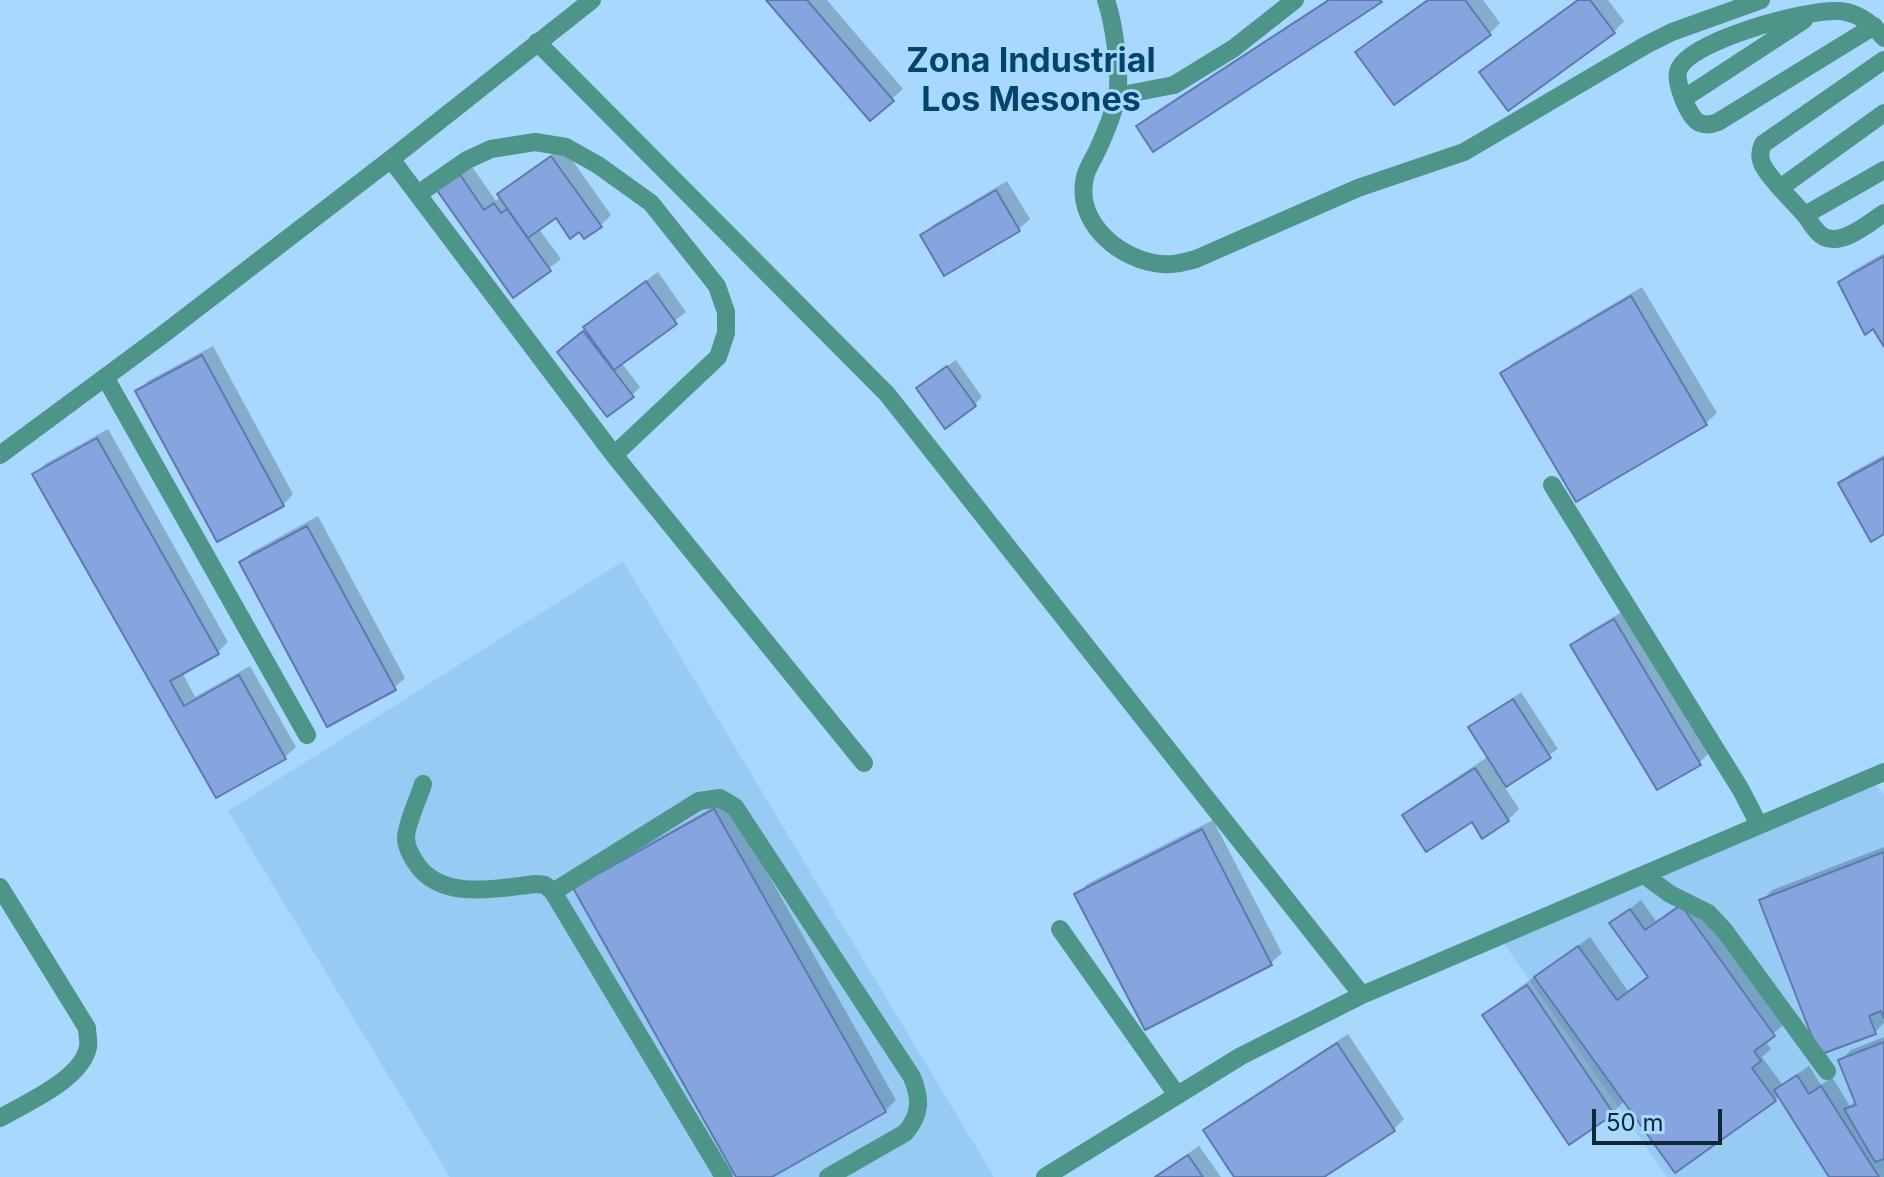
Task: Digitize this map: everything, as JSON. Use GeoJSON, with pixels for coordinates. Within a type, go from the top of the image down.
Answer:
{"type":"FeatureCollection","features":[{"type":"Feature","properties":{"kind":"street"},"geometry":{"type":"LineString","coordinates":[[0,455],[391,159],[592,0]]}},
{"type":"Feature","properties":{"kind":"street"},"geometry":{"type":"LineString","coordinates":[[1106,0],[1114,24],[1117,96],[1085,176],[1083,196],[1089,216],[1100,234],[1122,250],[1152,263],[1175,265],[1206,255],[1358,188],[1464,152],[1646,45],[1672,32],[1761,0]]}},
{"type":"Feature","properties":{"kind":"street"},"geometry":{"type":"LineString","coordinates":[[1117,96],[1174,85],[1234,48],[1295,0]]}},
{"type":"Feature","properties":{"kind":"street"},"geometry":{"type":"LineString","coordinates":[[1837,10],[1858,15],[1879,32],[1718,122],[1698,123],[1683,99],[1677,76],[1679,69],[1690,56],[1738,31],[1837,10]]}},
{"type":"Feature","properties":{"kind":"street"},"geometry":{"type":"LineString","coordinates":[[1683,99],[1813,14]]}},
{"type":"Feature","properties":{"kind":"street"},"geometry":{"type":"LineString","coordinates":[[537,42],[887,394],[1362,995]]}},
{"type":"Feature","properties":{"kind":"street"},"geometry":{"type":"LineString","coordinates":[[1884,60],[1763,144],[1759,156],[1780,188],[1825,238],[1838,239],[1884,213]]}},
{"type":"Feature","properties":{"kind":"street"},"geometry":{"type":"LineString","coordinates":[[1780,188],[1884,113]]}},
{"type":"Feature","properties":{"kind":"street"},"geometry":{"type":"LineString","coordinates":[[418,194],[467,160],[491,149],[535,142],[566,147],[598,165],[651,203],[717,286],[726,312],[726,333],[718,357],[614,455]]}},
{"type":"Feature","properties":{"kind":"street"},"geometry":{"type":"LineString","coordinates":[[391,159],[614,455],[864,763]]}},
{"type":"Feature","properties":{"kind":"street"},"geometry":{"type":"LineString","coordinates":[[1805,215],[1884,170]]}},
{"type":"Feature","properties":{"kind":"street"},"geometry":{"type":"LineString","coordinates":[[105,377],[307,735]]}},
{"type":"Feature","properties":{"kind":"street"},"geometry":{"type":"LineString","coordinates":[[1552,485],[1741,790],[1759,825]]}},
{"type":"Feature","properties":{"kind":"street"},"geometry":{"type":"LineString","coordinates":[[1045,1177],[1241,1056],[1362,995],[1884,772]]}},
{"type":"Feature","properties":{"kind":"street"},"geometry":{"type":"LineString","coordinates":[[423,784],[406,838],[413,859],[432,881],[448,887],[467,889],[536,884],[545,885],[553,892],[724,1177]]}},
{"type":"Feature","properties":{"kind":"street"},"geometry":{"type":"LineString","coordinates":[[553,892],[699,801],[720,798],[735,807],[912,1077],[919,1094],[919,1110],[913,1125],[905,1133],[828,1177]]}},
{"type":"Feature","properties":{"kind":"street"},"geometry":{"type":"LineString","coordinates":[[1644,875],[1670,894],[1708,913],[1724,930],[1827,1071]]}},
{"type":"Feature","properties":{"kind":"street"},"geometry":{"type":"LineString","coordinates":[[0,887],[87,1028],[88,1048],[78,1067],[60,1083],[0,1118]]}},
{"type":"Feature","properties":{"kind":"street"},"geometry":{"type":"LineString","coordinates":[[1060,929],[1177,1095]]}},
{"type":"Feature","properties":{"kind":"shaded area"},"geometry":{"type":"Polygon","coordinates":[[[623,561],[994,1177],[450,1177],[228,811],[623,561]]]}},
{"type":"Feature","properties":{"kind":"shaded area"},"geometry":{"type":"Polygon","coordinates":[[[1873,780],[1884,795],[1884,1177],[1667,1177],[1502,941],[1873,780]]]}},
{"type":"Feature","properties":{"kind":"building"},"geometry":{"type":"Polygon","coordinates":[[[766,0],[807,0],[894,101],[870,121],[766,0]]]}},
{"type":"Feature","properties":{"kind":"building"},"geometry":{"type":"Polygon","coordinates":[[[1329,0],[1382,2],[1153,152],[1136,126],[1329,0]]]}},
{"type":"Feature","properties":{"kind":"building"},"geometry":{"type":"Polygon","coordinates":[[[1428,0],[1465,0],[1491,35],[1394,105],[1355,52],[1428,0]]]}},
{"type":"Feature","properties":{"kind":"building"},"geometry":{"type":"Polygon","coordinates":[[[1578,0],[1590,0],[1615,33],[1508,111],[1479,72],[1578,0]]]}},
{"type":"Feature","properties":{"kind":"building"},"geometry":{"type":"Polygon","coordinates":[[[551,156],[602,227],[584,239],[579,232],[570,239],[556,218],[528,238],[497,194],[551,156]]]}},
{"type":"Feature","properties":{"kind":"building"},"geometry":{"type":"Polygon","coordinates":[[[459,173],[484,210],[494,203],[501,213],[507,209],[551,271],[513,298],[436,189],[459,173]]]}},
{"type":"Feature","properties":{"kind":"building"},"geometry":{"type":"Polygon","coordinates":[[[996,190],[1020,231],[944,276],[920,235],[996,190]]]}},
{"type":"Feature","properties":{"kind":"building"},"geometry":{"type":"Polygon","coordinates":[[[1884,256],[1884,347],[1873,329],[1865,335],[1838,282],[1884,256]]]}},
{"type":"Feature","properties":{"kind":"building"},"geometry":{"type":"Polygon","coordinates":[[[646,281],[677,324],[614,370],[583,327],[646,281]]]}},
{"type":"Feature","properties":{"kind":"building"},"geometry":{"type":"Polygon","coordinates":[[[1631,296],[1707,425],[1576,502],[1500,373],[1631,296]]]}},
{"type":"Feature","properties":{"kind":"building"},"geometry":{"type":"Polygon","coordinates":[[[583,331],[634,397],[607,417],[557,352],[583,331]]]}},
{"type":"Feature","properties":{"kind":"building"},"geometry":{"type":"Polygon","coordinates":[[[202,355],[284,506],[217,542],[135,391],[202,355]]]}},
{"type":"Feature","properties":{"kind":"building"},"geometry":{"type":"Polygon","coordinates":[[[947,366],[976,406],[945,429],[916,388],[947,366]]]}},
{"type":"Feature","properties":{"kind":"building"},"geometry":{"type":"Polygon","coordinates":[[[97,438],[219,654],[170,681],[184,706],[239,675],[286,759],[216,798],[32,474],[97,438]]]}},
{"type":"Feature","properties":{"kind":"building"},"geometry":{"type":"Polygon","coordinates":[[[1884,458],[1884,534],[1871,542],[1838,483],[1884,458]]]}},
{"type":"Feature","properties":{"kind":"building"},"geometry":{"type":"Polygon","coordinates":[[[307,526],[396,690],[327,727],[239,562],[307,526]]]}},
{"type":"Feature","properties":{"kind":"building"},"geometry":{"type":"Polygon","coordinates":[[[1614,619],[1701,765],[1657,790],[1570,645],[1614,619]]]}},
{"type":"Feature","properties":{"kind":"building"},"geometry":{"type":"Polygon","coordinates":[[[1513,699],[1551,758],[1506,787],[1468,727],[1513,699]]]}},
{"type":"Feature","properties":{"kind":"building"},"geometry":{"type":"Polygon","coordinates":[[[1475,768],[1509,821],[1482,839],[1472,822],[1426,852],[1402,815],[1475,768]]]}},
{"type":"Feature","properties":{"kind":"building"},"geometry":{"type":"Polygon","coordinates":[[[714,809],[886,1112],[772,1177],[736,1177],[573,888],[714,809]]]}},
{"type":"Feature","properties":{"kind":"building"},"geometry":{"type":"Polygon","coordinates":[[[1202,829],[1272,965],[1145,1030],[1074,894],[1202,829]]]}},
{"type":"Feature","properties":{"kind":"building"},"geometry":{"type":"Polygon","coordinates":[[[1884,852],[1884,1018],[1881,1011],[1869,1016],[1876,1034],[1819,1055],[1759,900],[1884,852]]]}},
{"type":"Feature","properties":{"kind":"building"},"geometry":{"type":"Polygon","coordinates":[[[1681,905],[1775,1036],[1754,1051],[1761,1061],[1752,1068],[1776,1101],[1675,1173],[1534,977],[1578,946],[1617,1000],[1648,977],[1609,923],[1630,909],[1645,930],[1681,905]]]}},
{"type":"Feature","properties":{"kind":"building"},"geometry":{"type":"Polygon","coordinates":[[[1527,985],[1614,1114],[1569,1145],[1482,1015],[1527,985]]]}},
{"type":"Feature","properties":{"kind":"building"},"geometry":{"type":"Polygon","coordinates":[[[1884,1042],[1884,1159],[1875,1162],[1844,1109],[1856,1105],[1838,1060],[1884,1042]]]}},
{"type":"Feature","properties":{"kind":"building"},"geometry":{"type":"Polygon","coordinates":[[[1337,1043],[1395,1131],[1324,1177],[1234,1177],[1203,1130],[1337,1043]]]}},
{"type":"Feature","properties":{"kind":"building"},"geometry":{"type":"Polygon","coordinates":[[[1797,1075],[1809,1094],[1821,1086],[1879,1177],[1829,1177],[1774,1090],[1797,1075]]]}},
{"type":"Feature","properties":{"kind":"building"},"geometry":{"type":"Polygon","coordinates":[[[1188,1155],[1203,1177],[1155,1177],[1188,1155]]]}},
{"type":"Feature","properties":{"kind":"district","name":"Zona Industrial Los Mesones"},"geometry":{"type":"Point","coordinates":[1031,82]}}]}
